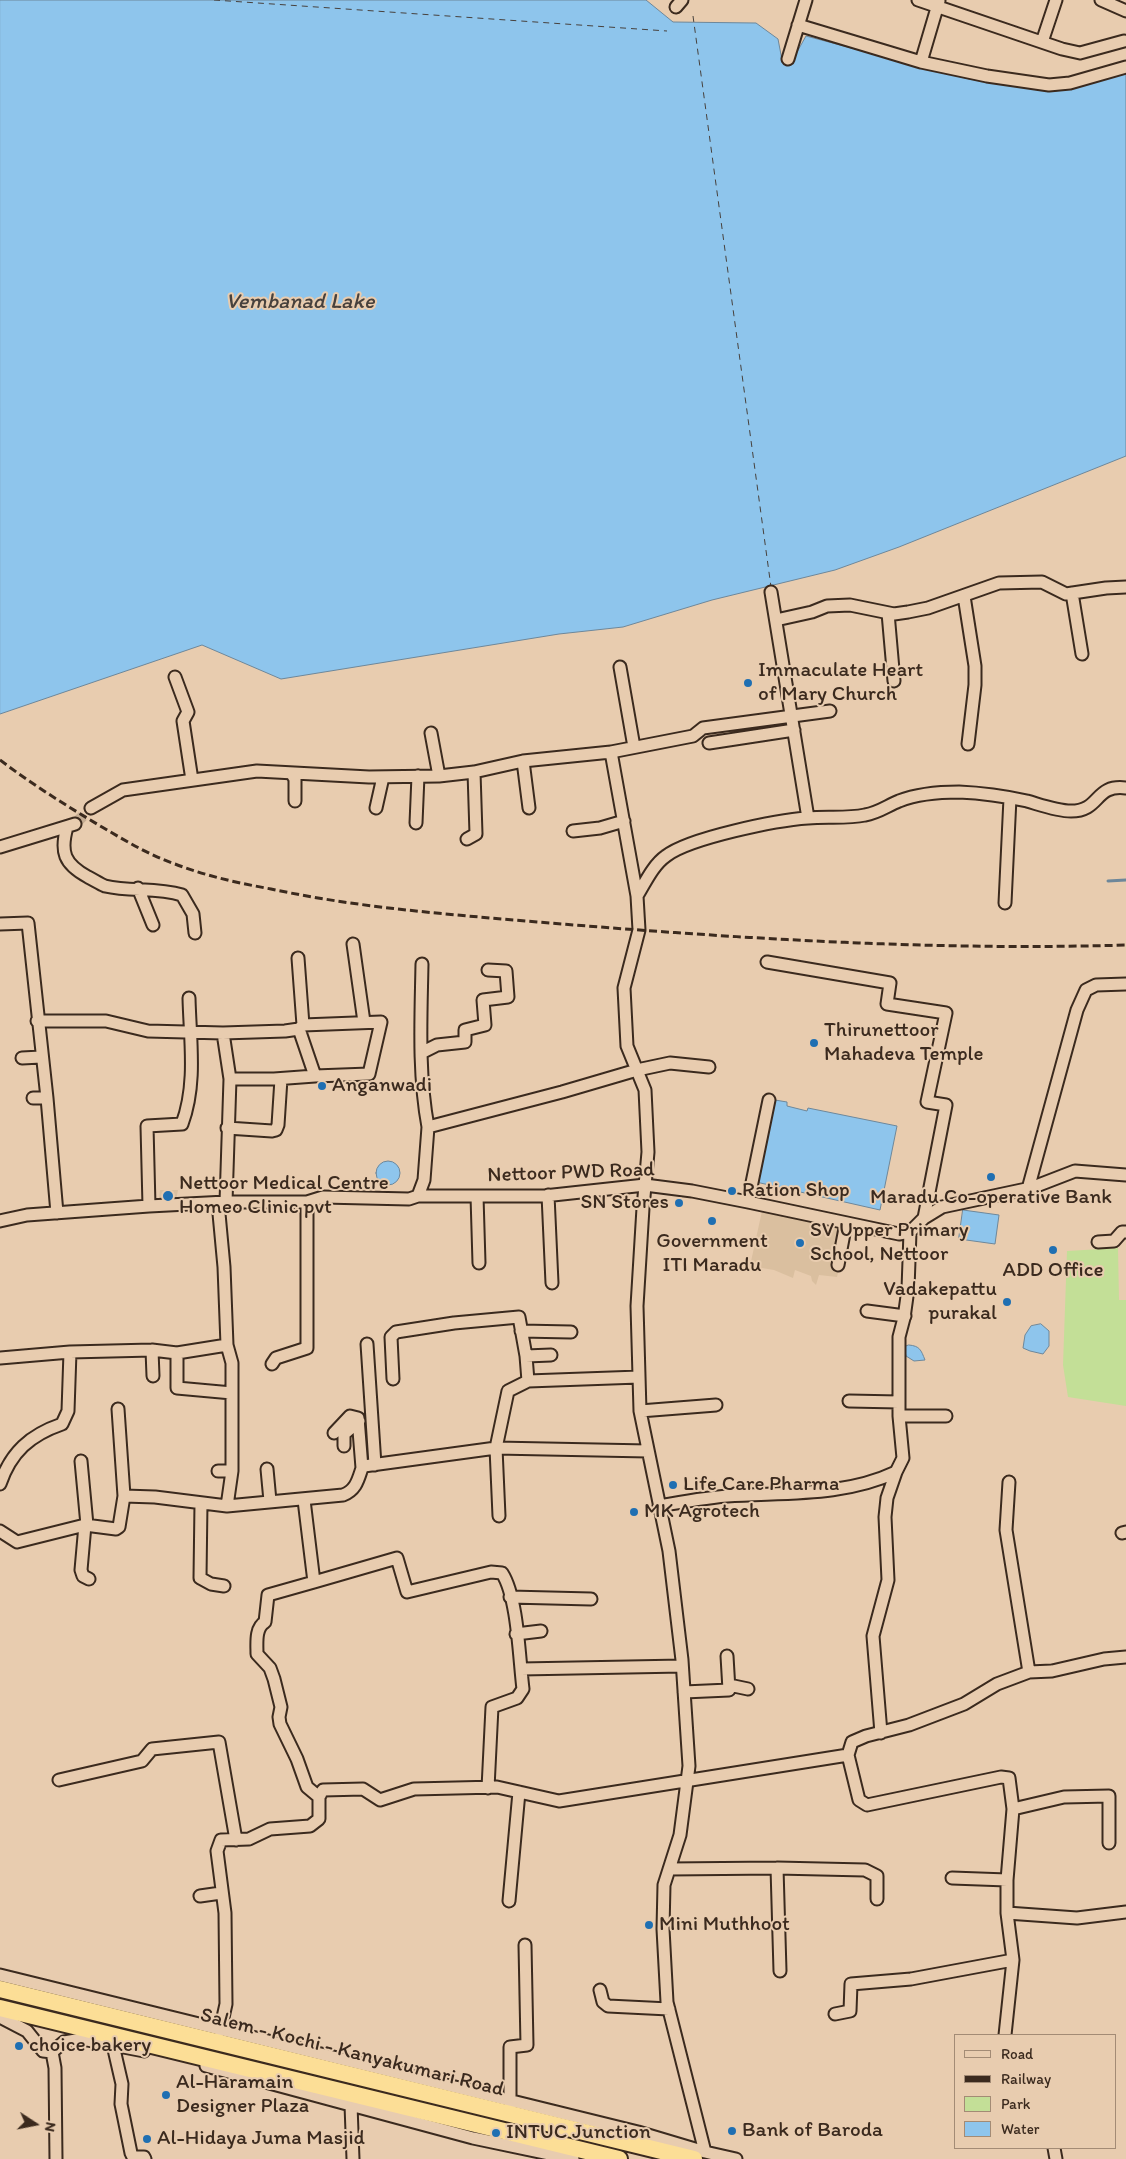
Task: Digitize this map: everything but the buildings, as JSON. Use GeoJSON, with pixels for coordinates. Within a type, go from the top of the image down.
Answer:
{"type":"FeatureCollection","features":[{"type":"Feature","properties":{"kind":"highway","name":"Salem - Kochi - Kanyakumari Road"},"geometry":{"type":"LineString","coordinates":[[0,1989],[490,2103],[700,2156]]}},
{"type":"Feature","properties":{"kind":"highway"},"geometry":{"type":"LineString","coordinates":[[96,1998],[102,2014]]}},
{"type":"Feature","properties":{"kind":"highway","name":"Salem - Kochi - Kanyakumari Road"},"geometry":{"type":"LineString","coordinates":[[0,2008],[619,2159]]}},
{"type":"Feature","properties":{"kind":"street"},"geometry":{"type":"LineString","coordinates":[[788,59],[806,0]]}},
{"type":"Feature","properties":{"kind":"street"},"geometry":{"type":"LineString","coordinates":[[918,0],[938,3],[1042,42],[1080,53],[1124,41]]}},
{"type":"Feature","properties":{"kind":"street"},"geometry":{"type":"LineString","coordinates":[[1042,42],[1056,0]]}},
{"type":"Feature","properties":{"kind":"street"},"geometry":{"type":"LineString","coordinates":[[1101,0],[1126,12]]}},
{"type":"Feature","properties":{"kind":"street"},"geometry":{"type":"LineString","coordinates":[[921,62],[938,3]]}},
{"type":"Feature","properties":{"kind":"street"},"geometry":{"type":"LineString","coordinates":[[798,25],[921,62],[987,76],[1049,85],[1070,83],[1126,67]]}},
{"type":"Feature","properties":{"kind":"street"},"geometry":{"type":"LineString","coordinates":[[776,620],[812,612],[827,606],[850,606],[894,614],[928,608],[999,583],[1030,584],[1042,582],[1066,594],[1126,587]]}},
{"type":"Feature","properties":{"kind":"street"},"geometry":{"type":"LineString","coordinates":[[771,592],[808,818]]}},
{"type":"Feature","properties":{"kind":"street"},"geometry":{"type":"LineString","coordinates":[[1072,593],[1082,654]]}},
{"type":"Feature","properties":{"kind":"street"},"geometry":{"type":"LineString","coordinates":[[964,596],[975,666],[975,685],[968,744]]}},
{"type":"Feature","properties":{"kind":"street"},"geometry":{"type":"LineString","coordinates":[[888,613],[894,681]]}},
{"type":"Feature","properties":{"kind":"street"},"geometry":{"type":"LineString","coordinates":[[620,667],[634,747]]}},
{"type":"Feature","properties":{"kind":"street"},"geometry":{"type":"LineString","coordinates":[[175,677],[188,712],[183,721],[192,780]]}},
{"type":"Feature","properties":{"kind":"street"},"geometry":{"type":"LineString","coordinates":[[91,808],[124,790],[257,771],[383,776],[439,776],[474,772],[523,761],[611,752],[693,736],[703,728],[830,711]]}},
{"type":"Feature","properties":{"kind":"street"},"geometry":{"type":"LineString","coordinates":[[709,743],[794,730]]}},
{"type":"Feature","properties":{"kind":"street"},"geometry":{"type":"LineString","coordinates":[[431,733],[439,776]]}},
{"type":"Feature","properties":{"kind":"street"},"geometry":{"type":"LineString","coordinates":[[611,752],[637,896],[639,930],[624,988],[627,1046],[645,1090],[648,1152],[637,1306],[640,1411],[669,1551],[682,1666],[689,1766],[680,1835],[664,1885],[663,1929],[669,2009],[700,2156]]}},
{"type":"Feature","properties":{"kind":"street"},"geometry":{"type":"LineString","coordinates":[[523,761],[529,808]]}},
{"type":"Feature","properties":{"kind":"street"},"geometry":{"type":"LineString","coordinates":[[467,839],[476,834],[474,772]]}},
{"type":"Feature","properties":{"kind":"street"},"geometry":{"type":"LineString","coordinates":[[291,773],[295,780],[295,801]]}},
{"type":"Feature","properties":{"kind":"street"},"geometry":{"type":"LineString","coordinates":[[376,808],[383,776]]}},
{"type":"Feature","properties":{"kind":"street"},"geometry":{"type":"LineString","coordinates":[[416,823],[418,776]]}},
{"type":"Feature","properties":{"kind":"street"},"geometry":{"type":"LineString","coordinates":[[637,896],[657,865],[666,856],[687,845],[756,827],[808,818],[862,816],[879,812],[900,800],[940,793],[994,795],[1068,811],[1084,811],[1093,805],[1101,792],[1112,787],[1126,788]]}},
{"type":"Feature","properties":{"kind":"street"},"geometry":{"type":"LineString","coordinates":[[1005,904],[1010,798]]}},
{"type":"Feature","properties":{"kind":"street"},"geometry":{"type":"LineString","coordinates":[[573,831],[600,828],[624,821]]}},
{"type":"Feature","properties":{"kind":"street"},"geometry":{"type":"LineString","coordinates":[[0,847],[71,826],[63,844],[67,861],[77,871],[104,886],[158,889],[182,895],[193,914],[195,933]]}},
{"type":"Feature","properties":{"kind":"street"},"geometry":{"type":"LineString","coordinates":[[138,888],[153,925]]}},
{"type":"Feature","properties":{"kind":"street"},"geometry":{"type":"LineString","coordinates":[[0,924],[28,923],[57,1213]]}},
{"type":"Feature","properties":{"kind":"street"},"geometry":{"type":"LineString","coordinates":[[353,944],[364,1022]]}},
{"type":"Feature","properties":{"kind":"street"},"geometry":{"type":"LineString","coordinates":[[298,958],[301,1027],[315,1076]]}},
{"type":"Feature","properties":{"kind":"street"},"geometry":{"type":"LineString","coordinates":[[767,962],[890,983],[887,1004],[946,1013],[927,1102],[946,1105],[924,1218]]}},
{"type":"Feature","properties":{"kind":"street"},"geometry":{"type":"LineString","coordinates":[[418,1196],[424,1180],[428,1127],[423,1102],[421,1053],[422,964]]}},
{"type":"Feature","properties":{"kind":"street"},"geometry":{"type":"LineString","coordinates":[[421,1053],[437,1045],[464,1042],[465,1030],[485,1025],[483,1000],[508,997],[506,971],[488,970]]}},
{"type":"Feature","properties":{"kind":"street"},"geometry":{"type":"LineString","coordinates":[[1028,1189],[1077,1010],[1086,990],[1096,985],[1126,984]]}},
{"type":"Feature","properties":{"kind":"street"},"geometry":{"type":"LineString","coordinates":[[36,992],[48,990]]}},
{"type":"Feature","properties":{"kind":"street"},"geometry":{"type":"LineString","coordinates":[[149,1206],[147,1126],[182,1124],[187,1112],[191,1084],[189,998]]}},
{"type":"Feature","properties":{"kind":"street"},"geometry":{"type":"LineString","coordinates":[[37,1021],[106,1020],[148,1031],[223,1033],[381,1022],[368,1074],[230,1080]]}},
{"type":"Feature","properties":{"kind":"street"},"geometry":{"type":"LineString","coordinates":[[223,1033],[230,1080],[222,1203],[227,1345],[232,1363],[232,1471],[227,1506]]}},
{"type":"Feature","properties":{"kind":"street"},"geometry":{"type":"LineString","coordinates":[[22,1058],[41,1057]]}},
{"type":"Feature","properties":{"kind":"street"},"geometry":{"type":"LineString","coordinates":[[428,1127],[637,1070],[670,1063],[709,1067]]}},
{"type":"Feature","properties":{"kind":"street"},"geometry":{"type":"LineString","coordinates":[[227,1128],[276,1130],[281,1079]]}},
{"type":"Feature","properties":{"kind":"street"},"geometry":{"type":"LineString","coordinates":[[179,1082],[191,1084]]}},
{"type":"Feature","properties":{"kind":"street"},"geometry":{"type":"LineString","coordinates":[[33,1098],[47,1098]]}},
{"type":"Feature","properties":{"kind":"street"},"geometry":{"type":"LineString","coordinates":[[748,1202],[769,1100]]}},
{"type":"Feature","properties":{"kind":"street"},"geometry":{"type":"LineString","coordinates":[[881,1733],[873,1636],[888,1580],[885,1517],[887,1498],[903,1458],[899,1416],[899,1337],[905,1316],[910,1232],[924,1218],[942,1208],[1028,1189],[1075,1171],[1126,1175]]}},
{"type":"Feature","properties":{"kind":"street","name":"Nettoor PWD Road"},"geometry":{"type":"LineString","coordinates":[[0,1222],[26,1215],[149,1206],[307,1202],[323,1197],[409,1199],[418,1196],[548,1195],[645,1185],[692,1191],[899,1234],[910,1232]]}},
{"type":"Feature","properties":{"kind":"street"},"geometry":{"type":"LineString","coordinates":[[548,1195],[552,1283]]}},
{"type":"Feature","properties":{"kind":"street"},"geometry":{"type":"LineString","coordinates":[[477,1196],[479,1263]]}},
{"type":"Feature","properties":{"kind":"street"},"geometry":{"type":"LineString","coordinates":[[272,1364],[276,1358],[307,1348],[307,1202]]}},
{"type":"Feature","properties":{"kind":"street"},"geometry":{"type":"LineString","coordinates":[[838,1265],[846,1223]]}},
{"type":"Feature","properties":{"kind":"street"},"geometry":{"type":"LineString","coordinates":[[1098,1242],[1114,1241],[1122,1232],[1126,1232]]}},
{"type":"Feature","properties":{"kind":"street"},"geometry":{"type":"LineString","coordinates":[[867,1311],[905,1316]]}},
{"type":"Feature","properties":{"kind":"street"},"geometry":{"type":"LineString","coordinates":[[394,1379],[391,1337],[396,1332],[454,1323],[519,1317],[526,1356],[528,1381]]}},
{"type":"Feature","properties":{"kind":"street"},"geometry":{"type":"LineString","coordinates":[[521,1331],[571,1332]]}},
{"type":"Feature","properties":{"kind":"street"},"geometry":{"type":"LineString","coordinates":[[366,1344],[375,1465]]}},
{"type":"Feature","properties":{"kind":"street"},"geometry":{"type":"LineString","coordinates":[[0,1358],[70,1352],[152,1350],[177,1353],[227,1345]]}},
{"type":"Feature","properties":{"kind":"street"},"geometry":{"type":"LineString","coordinates":[[152,1350],[153,1376]]}},
{"type":"Feature","properties":{"kind":"street"},"geometry":{"type":"LineString","coordinates":[[0,1484],[16,1452],[25,1443],[50,1428],[62,1424],[68,1411],[70,1352]]}},
{"type":"Feature","properties":{"kind":"street"},"geometry":{"type":"LineString","coordinates":[[177,1353],[177,1388],[232,1393]]}},
{"type":"Feature","properties":{"kind":"street"},"geometry":{"type":"LineString","coordinates":[[526,1356],[551,1356]]}},
{"type":"Feature","properties":{"kind":"street"},"geometry":{"type":"LineString","coordinates":[[499,1516],[496,1448],[508,1391],[528,1381],[639,1377]]}},
{"type":"Feature","properties":{"kind":"street"},"geometry":{"type":"LineString","coordinates":[[849,1401],[899,1402]]}},
{"type":"Feature","properties":{"kind":"street"},"geometry":{"type":"LineString","coordinates":[[640,1411],[716,1405]]}},
{"type":"Feature","properties":{"kind":"street"},"geometry":{"type":"LineString","coordinates":[[0,1532],[12,1540],[24,1541],[86,1525],[116,1529],[119,1527],[124,1496],[118,1409]]}},
{"type":"Feature","properties":{"kind":"street"},"geometry":{"type":"LineString","coordinates":[[124,1496],[154,1503],[201,1503],[227,1506],[304,1500],[349,1493],[356,1486],[362,1468],[358,1418],[350,1416],[334,1434]]}},
{"type":"Feature","properties":{"kind":"street"},"geometry":{"type":"LineString","coordinates":[[899,1416],[946,1416]]}},
{"type":"Feature","properties":{"kind":"street"},"geometry":{"type":"LineString","coordinates":[[344,1446],[344,1434],[359,1421]]}},
{"type":"Feature","properties":{"kind":"street"},"geometry":{"type":"LineString","coordinates":[[362,1468],[496,1448],[648,1452]]}},
{"type":"Feature","properties":{"kind":"street"},"geometry":{"type":"LineString","coordinates":[[81,1462],[86,1525],[81,1570],[83,1576],[88,1579]]}},
{"type":"Feature","properties":{"kind":"street"},"geometry":{"type":"LineString","coordinates":[[267,1469],[270,1502]]}},
{"type":"Feature","properties":{"kind":"street"},"geometry":{"type":"LineString","coordinates":[[218,1471],[232,1471]]}},
{"type":"Feature","properties":{"kind":"street"},"geometry":{"type":"LineString","coordinates":[[659,1506],[725,1496],[824,1492],[881,1479],[896,1472]]}},
{"type":"Feature","properties":{"kind":"street"},"geometry":{"type":"LineString","coordinates":[[1010,1482],[1006,1530],[1029,1672]]}},
{"type":"Feature","properties":{"kind":"street"},"geometry":{"type":"LineString","coordinates":[[304,1500],[314,1582]]}},
{"type":"Feature","properties":{"kind":"street"},"geometry":{"type":"LineString","coordinates":[[201,1503],[200,1578],[211,1584],[224,1586]]}},
{"type":"Feature","properties":{"kind":"street"},"geometry":{"type":"LineString","coordinates":[[319,1797],[307,1787],[297,1759],[280,1724],[281,1707],[270,1668],[257,1654],[257,1634],[265,1622],[268,1594],[397,1558],[406,1592],[491,1572],[502,1573],[506,1580],[516,1634],[523,1689],[517,1698],[492,1707],[488,1788]]}},
{"type":"Feature","properties":{"kind":"street"},"geometry":{"type":"LineString","coordinates":[[510,1597],[591,1599]]}},
{"type":"Feature","properties":{"kind":"street"},"geometry":{"type":"LineString","coordinates":[[516,1634],[541,1631]]}},
{"type":"Feature","properties":{"kind":"street"},"geometry":{"type":"LineString","coordinates":[[684,1692],[729,1690],[727,1656]]}},
{"type":"Feature","properties":{"kind":"street"},"geometry":{"type":"LineString","coordinates":[[1005,2034],[1013,1960],[1007,1913],[1007,1880],[1013,1809],[1009,1778],[1000,1777],[867,1805],[859,1800],[848,1755],[852,1742],[964,1704],[998,1684],[1029,1672],[1052,1671],[1104,1658],[1126,1657]]}},
{"type":"Feature","properties":{"kind":"street"},"geometry":{"type":"LineString","coordinates":[[520,1669],[682,1666]]}},
{"type":"Feature","properties":{"kind":"street"},"geometry":{"type":"LineString","coordinates":[[729,1685],[748,1689]]}},
{"type":"Feature","properties":{"kind":"street"},"geometry":{"type":"LineString","coordinates":[[58,1780],[142,1760],[152,1749],[219,1742],[236,1840]]}},
{"type":"Feature","properties":{"kind":"street"},"geometry":{"type":"LineString","coordinates":[[220,2031],[226,2004],[225,1913],[217,1852],[221,1840],[250,1839],[270,1829],[310,1826],[320,1819],[319,1797],[323,1790],[363,1789],[380,1800],[414,1789],[497,1787],[559,1801],[848,1755]]}},
{"type":"Feature","properties":{"kind":"street"},"geometry":{"type":"LineString","coordinates":[[508,1901],[519,1792]]}},
{"type":"Feature","properties":{"kind":"street"},"geometry":{"type":"LineString","coordinates":[[1013,1809],[1064,1797],[1109,1796],[1109,1844]]}},
{"type":"Feature","properties":{"kind":"street"},"geometry":{"type":"LineString","coordinates":[[669,1869],[777,1868],[865,1870],[877,1876],[877,1899]]}},
{"type":"Feature","properties":{"kind":"street"},"geometry":{"type":"LineString","coordinates":[[777,1868],[780,1971]]}},
{"type":"Feature","properties":{"kind":"street"},"geometry":{"type":"LineString","coordinates":[[952,1878],[1007,1880]]}},
{"type":"Feature","properties":{"kind":"street"},"geometry":{"type":"LineString","coordinates":[[200,1896],[221,1893]]}},
{"type":"Feature","properties":{"kind":"street"},"geometry":{"type":"LineString","coordinates":[[1007,1913],[1077,1918],[1126,1912]]}},
{"type":"Feature","properties":{"kind":"street"},"geometry":{"type":"LineString","coordinates":[[510,2102],[510,2047],[527,2045],[525,1945]]}},
{"type":"Feature","properties":{"kind":"street"},"geometry":{"type":"LineString","coordinates":[[835,2014],[850,2011],[851,1984],[911,1978],[1013,1960]]}},
{"type":"Feature","properties":{"kind":"street"},"geometry":{"type":"LineString","coordinates":[[0,1975],[96,1998],[490,2103],[510,2102],[638,2132],[700,2156],[736,2159]]}},
{"type":"Feature","properties":{"kind":"street"},"geometry":{"type":"LineString","coordinates":[[600,1990],[603,2002],[608,2006],[669,2009]]}},
{"type":"Feature","properties":{"kind":"street"},"geometry":{"type":"LineString","coordinates":[[0,2017],[27,2031],[43,2051],[52,2052],[64,2042],[82,2039],[113,2045],[269,2082],[473,2138],[573,2159]]}},
{"type":"Feature","properties":{"kind":"street"},"geometry":{"type":"LineString","coordinates":[[113,2045],[122,2084],[121,2104],[131,2153],[133,2157],[144,2157],[145,2159]]}},
{"type":"Feature","properties":{"kind":"street"},"geometry":{"type":"LineString","coordinates":[[52,2052],[55,2068],[56,2159]]}},
{"type":"Feature","properties":{"kind":"street"},"geometry":{"type":"LineString","coordinates":[[351,2105],[353,2159]]}},
{"type":"Feature","properties":{"kind":"street"},"geometry":{"type":"LineString","coordinates":[[515,2147],[515,2159]]}},
{"type":"Feature","properties":{"kind":"shaded area","name":"Nettoor Medical Centre Homeo Clinic pvt"},"geometry":{"type":"Polygon","coordinates":[[[160,1190],[178,1190],[176,1201],[159,1202],[160,1190]]]}},
{"type":"Feature","properties":{"kind":"shaded area","name":"SV Upper Primary School, Nettoor"},"geometry":{"type":"Polygon","coordinates":[[[762,1211],[850,1221],[837,1277],[819,1275],[816,1285],[812,1281],[811,1276],[795,1270],[793,1278],[774,1270],[750,1266],[762,1211]]]}},
{"type":"Feature","properties":{"kind":"green space"},"geometry":{"type":"Polygon","coordinates":[[[1118,1248],[1119,1300],[1126,1300],[1126,1406],[1068,1397],[1063,1365],[1067,1251],[1118,1248]]]}},
{"type":"Feature","properties":{"kind":"water","name":"Vembanad Lake"},"geometry":{"type":"Polygon","coordinates":[[[0,0],[646,0],[673,22],[756,23],[778,39],[782,60],[792,61],[806,36],[969,79],[1056,91],[1126,72],[1126,456],[899,547],[835,570],[712,600],[623,627],[559,634],[281,679],[202,645],[0,714],[0,0]]]}},
{"type":"Feature","properties":{"kind":"water"},"geometry":{"type":"Polygon","coordinates":[[[775,1100],[787,1102],[787,1106],[807,1111],[808,1108],[897,1126],[880,1210],[756,1182],[775,1100]]]}},
{"type":"Feature","properties":{"kind":"water"},"geometry":{"type":"Polygon","coordinates":[[[383,1161],[393,1161],[400,1168],[400,1178],[393,1185],[383,1185],[376,1178],[376,1168],[383,1161]]]}},
{"type":"Feature","properties":{"kind":"water"},"geometry":{"type":"Polygon","coordinates":[[[963,1210],[999,1215],[995,1244],[959,1239],[963,1210]]]}},
{"type":"Feature","properties":{"kind":"water"},"geometry":{"type":"Polygon","coordinates":[[[1041,1324],[1049,1331],[1049,1346],[1043,1354],[1023,1348],[1025,1335],[1031,1326],[1041,1324]]]}},
{"type":"Feature","properties":{"kind":"water"},"geometry":{"type":"Polygon","coordinates":[[[909,1345],[920,1349],[925,1360],[914,1361],[906,1356],[904,1347],[909,1345]]]}},
{"type":"Feature","properties":{"kind":"waterway"},"geometry":{"type":"LineString","coordinates":[[1108,881],[1126,880]]}},
{"type":"Feature","properties":{"kind":"ferry route"},"geometry":{"type":"LineString","coordinates":[[214,0],[667,31]]}},
{"type":"Feature","properties":{"kind":"ferry route"},"geometry":{"type":"LineString","coordinates":[[693,16],[771,587]]}},
{"type":"Feature","properties":{"kind":"tunnel"},"geometry":{"type":"LineString","coordinates":[[75,824],[91,808]]}},
{"type":"Feature","properties":{"kind":"railway"},"geometry":{"type":"LineString","coordinates":[[0,760],[38,787],[89,819],[165,860],[234,882],[304,896],[403,910],[611,928],[758,938],[905,945],[1126,945]]}},
{"type":"Feature","properties":{"kind":"place","name":"Immaculate Heart of Mary Church"},"geometry":{"type":"Point","coordinates":[748,683]}},
{"type":"Feature","properties":{"kind":"place","name":"Thirunettoor Mahadeva Temple"},"geometry":{"type":"Point","coordinates":[814,1043]}},
{"type":"Feature","properties":{"kind":"place","name":"Anganwadi"},"geometry":{"type":"Point","coordinates":[322,1086]}},
{"type":"Feature","properties":{"kind":"place","name":"Maradu Co-operative Bank"},"geometry":{"type":"Point","coordinates":[991,1177]}},
{"type":"Feature","properties":{"kind":"place","name":"Ration Shop"},"geometry":{"type":"Point","coordinates":[732,1191]}},
{"type":"Feature","properties":{"kind":"place","name":"Nettoor Medical Centre Homeo Clinic pvt"},"geometry":{"type":"Point","coordinates":[168,1196]}},
{"type":"Feature","properties":{"kind":"place","name":"SN Stores"},"geometry":{"type":"Point","coordinates":[679,1203]}},
{"type":"Feature","properties":{"kind":"place","name":"Government ITI Maradu"},"geometry":{"type":"Point","coordinates":[712,1221]}},
{"type":"Feature","properties":{"kind":"place","name":"SV Upper Primary School, Nettoor"},"geometry":{"type":"Point","coordinates":[800,1243]}},
{"type":"Feature","properties":{"kind":"place","name":"ADD Office"},"geometry":{"type":"Point","coordinates":[1053,1250]}},
{"type":"Feature","properties":{"kind":"place","name":"Vadakepattu purakal"},"geometry":{"type":"Point","coordinates":[1007,1302]}},
{"type":"Feature","properties":{"kind":"place","name":"Life Care Pharma"},"geometry":{"type":"Point","coordinates":[673,1485]}},
{"type":"Feature","properties":{"kind":"place","name":"MK Agrotech"},"geometry":{"type":"Point","coordinates":[634,1512]}},
{"type":"Feature","properties":{"kind":"place","name":"Mini Muthhoot"},"geometry":{"type":"Point","coordinates":[649,1925]}},
{"type":"Feature","properties":{"kind":"place","name":"choice bakery"},"geometry":{"type":"Point","coordinates":[19,2046]}},
{"type":"Feature","properties":{"kind":"place","name":"Al-Haramain Designer Plaza"},"geometry":{"type":"Point","coordinates":[166,2095]}},
{"type":"Feature","properties":{"kind":"place","name":"Bank of Baroda"},"geometry":{"type":"Point","coordinates":[732,2131]}},
{"type":"Feature","properties":{"kind":"place","name":"INTUC Junction"},"geometry":{"type":"Point","coordinates":[496,2133]}},
{"type":"Feature","properties":{"kind":"place","name":"Al-Hidaya Juma Masjid"},"geometry":{"type":"Point","coordinates":[147,2139]}}]}
